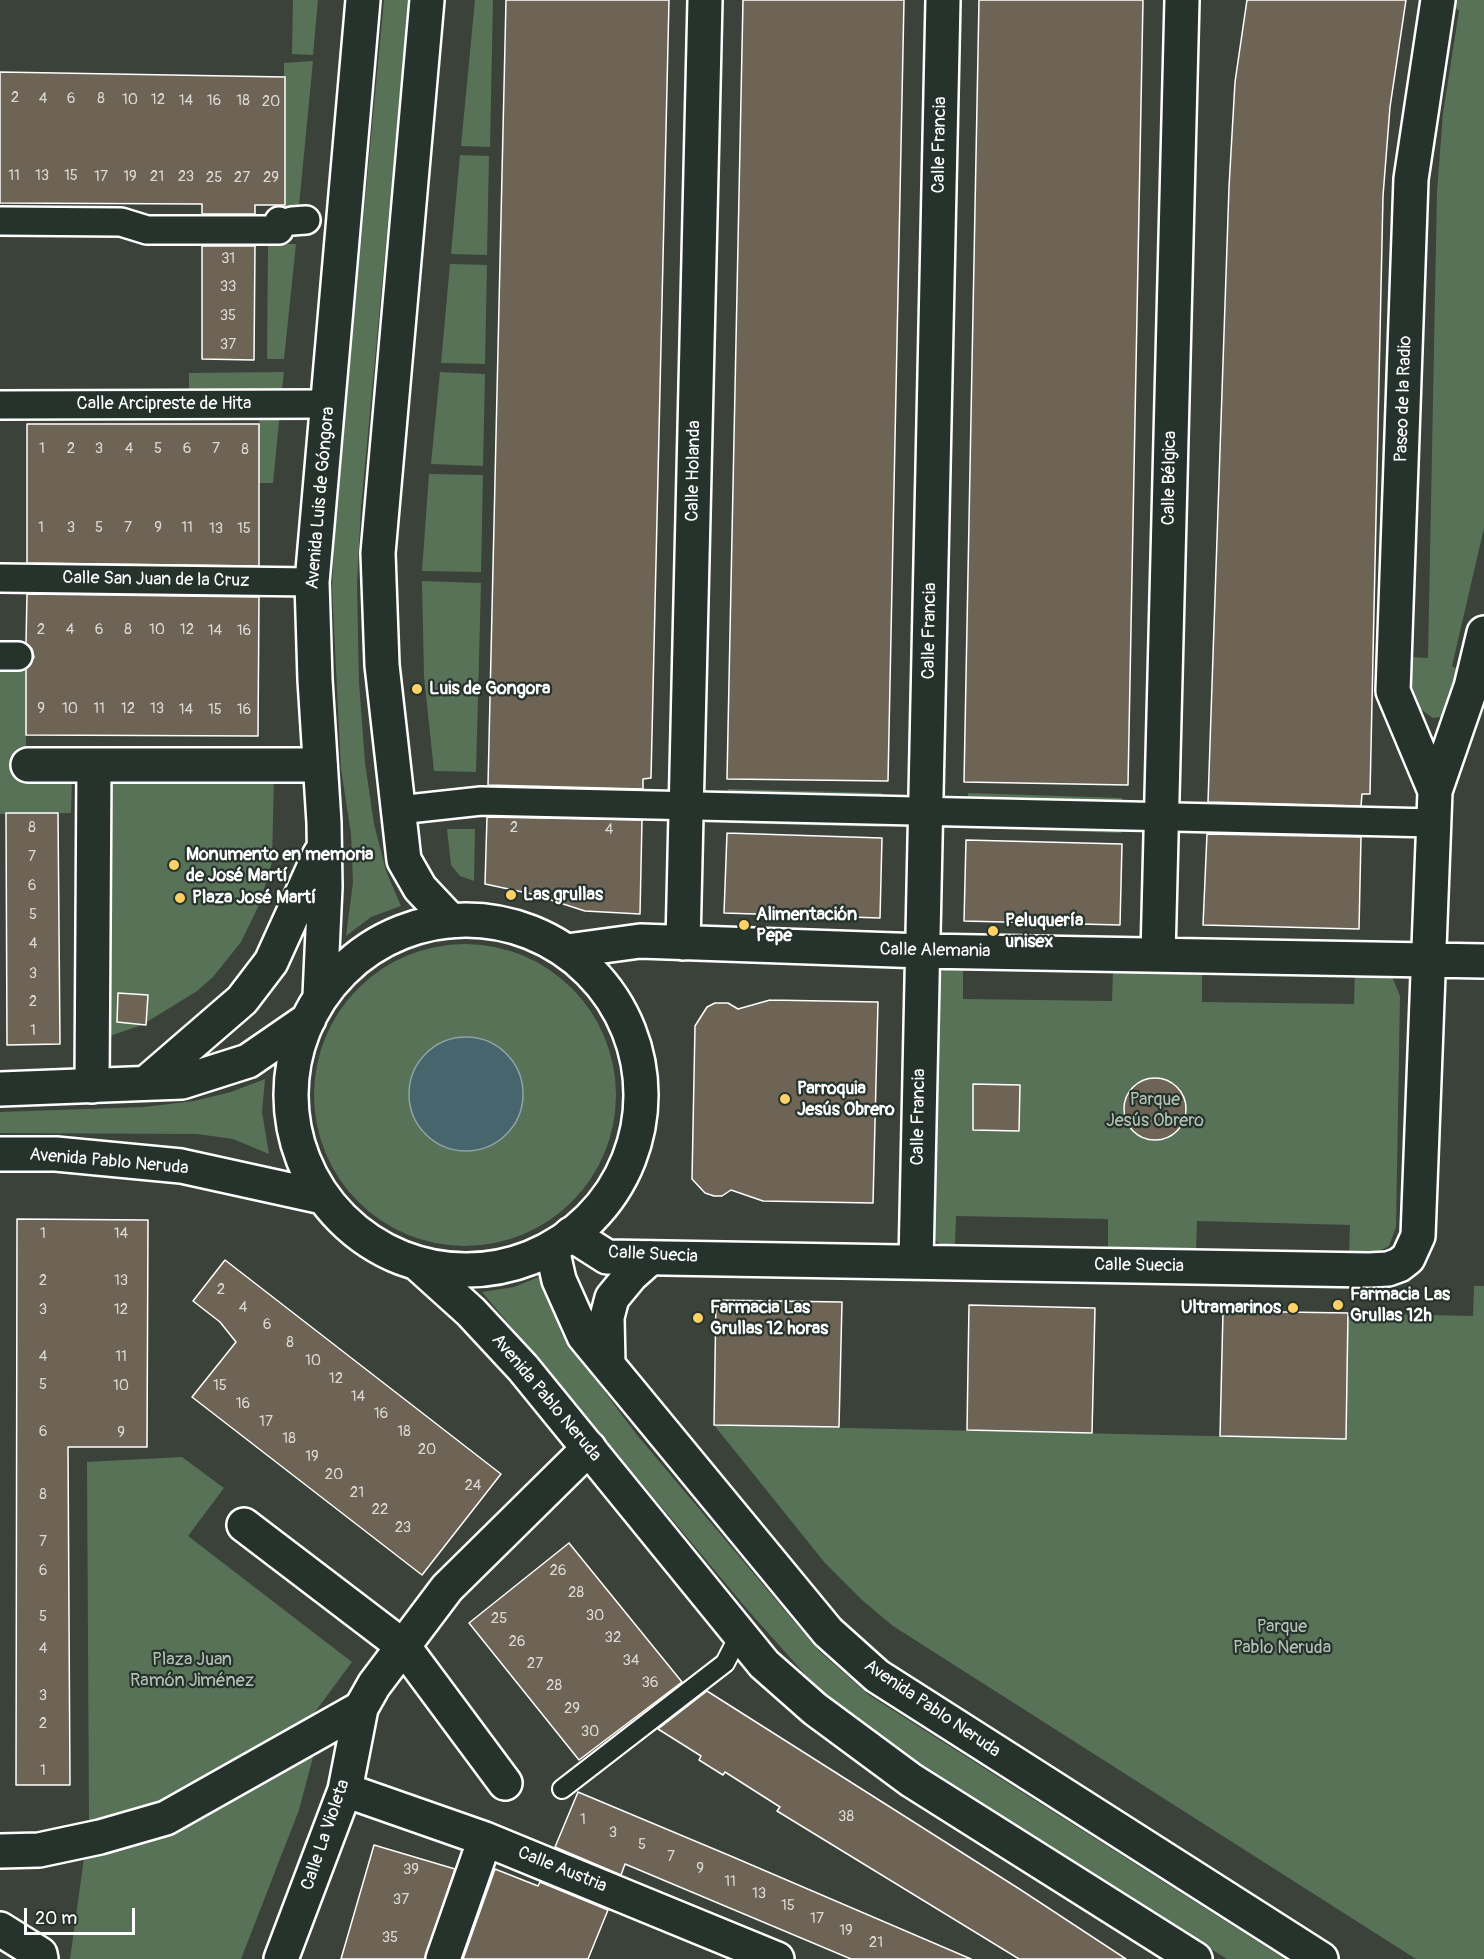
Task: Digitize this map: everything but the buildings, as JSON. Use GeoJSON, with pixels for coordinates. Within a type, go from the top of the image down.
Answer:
{"type":"FeatureCollection","features":[{"type":"Feature","properties":{"kind":"street","name":"Avenida Luis de Góngora"},"geometry":{"type":"LineString","coordinates":[[314,1007],[325,844],[312,582],[363,0]]}},
{"type":"Feature","properties":{"kind":"street"},"geometry":{"type":"LineString","coordinates":[[427,0],[378,553],[382,665],[404,860],[420,888],[452,921]]}},
{"type":"Feature","properties":{"kind":"street","name":"Calle Holanda"},"geometry":{"type":"LineString","coordinates":[[684,943],[705,0]]}},
{"type":"Feature","properties":{"kind":"street","name":"Calle Francia"},"geometry":{"type":"LineString","coordinates":[[916,1262],[943,0]]}},
{"type":"Feature","properties":{"kind":"street","name":"Calle Bélgica"},"geometry":{"type":"LineString","coordinates":[[1158,955],[1182,0]]}},
{"type":"Feature","properties":{"kind":"street","name":"Paseo de la Radio"},"geometry":{"type":"LineString","coordinates":[[1435,791],[1393,691],[1411,179],[1438,0]]}},
{"type":"Feature","properties":{"kind":"street"},"geometry":{"type":"LineString","coordinates":[[0,221],[121,222],[147,230],[279,230],[292,221]]}},
{"type":"Feature","properties":{"kind":"street","name":"Calle Arcipreste de Hita"},"geometry":{"type":"LineString","coordinates":[[0,405],[328,404]]}},
{"type":"Feature","properties":{"kind":"street","name":"Calle San Juan de la Cruz"},"geometry":{"type":"LineString","coordinates":[[0,578],[312,582]]}},
{"type":"Feature","properties":{"kind":"street","name":"Paseo de la Radio"},"geometry":{"type":"LineString","coordinates":[[1430,959],[1435,791],[1461,720],[1484,633]]}},
{"type":"Feature","properties":{"kind":"street"},"geometry":{"type":"LineString","coordinates":[[1407,722],[1429,732],[1444,732],[1461,720]]}},
{"type":"Feature","properties":{"kind":"street"},"geometry":{"type":"LineString","coordinates":[[28,765],[320,765]]}},
{"type":"Feature","properties":{"kind":"street"},"geometry":{"type":"LineString","coordinates":[[92,1086],[94,765]]}},
{"type":"Feature","properties":{"kind":"street"},"geometry":{"type":"LineString","coordinates":[[399,810],[481,801],[1434,823]]}},
{"type":"Feature","properties":{"kind":"street"},"geometry":{"type":"LineString","coordinates":[[146,1083],[242,1000],[272,962],[325,844]]}},
{"type":"Feature","properties":{"kind":"street"},"geometry":{"type":"LineString","coordinates":[[0,1089],[182,1082],[248,1061],[314,1007],[350,964],[379,942],[401,933],[452,921],[510,925],[539,935],[567,951],[599,980],[623,1016],[640,1075],[637,1135],[615,1187],[590,1220],[562,1241],[522,1262],[466,1272],[419,1265],[390,1254],[357,1233],[322,1197],[300,1150],[291,1122],[292,1083],[297,1046],[314,1007]]}},
{"type":"Feature","properties":{"kind":"street","name":"Calle Alemania"},"geometry":{"type":"LineString","coordinates":[[567,951],[632,941],[923,951],[1484,961]]}},
{"type":"Feature","properties":{"kind":"street","name":"Calle Suecia"},"geometry":{"type":"LineString","coordinates":[[562,1241],[606,1257],[1388,1269],[1408,1258],[1419,1236],[1430,959]]}},
{"type":"Feature","properties":{"kind":"street","name":"Avenida Pablo Neruda"},"geometry":{"type":"LineString","coordinates":[[0,1154],[56,1154],[180,1166],[322,1197]]}},
{"type":"Feature","properties":{"kind":"street","name":"Avenida Pablo Neruda"},"geometry":{"type":"LineString","coordinates":[[562,1241],[559,1280],[584,1336],[828,1632],[877,1676],[1321,1959]]}},
{"type":"Feature","properties":{"kind":"street"},"geometry":{"type":"LineString","coordinates":[[608,1365],[607,1317],[612,1298],[631,1275],[650,1258]]}},
{"type":"Feature","properties":{"kind":"street","name":"Avenida Pablo Neruda"},"geometry":{"type":"LineString","coordinates":[[419,1265],[471,1311],[589,1448],[764,1664],[815,1709],[911,1780],[1195,1959]]}},
{"type":"Feature","properties":{"kind":"street"},"geometry":{"type":"LineString","coordinates":[[0,1851],[39,1850],[100,1837],[166,1818],[361,1708],[447,1588],[589,1448]]}},
{"type":"Feature","properties":{"kind":"street"},"geometry":{"type":"LineString","coordinates":[[244,1525],[404,1647],[505,1783]]}},
{"type":"Feature","properties":{"kind":"street","name":"Calle La Violeta"},"geometry":{"type":"LineString","coordinates":[[281,1959],[345,1790],[361,1708]]}},
{"type":"Feature","properties":{"kind":"street","name":"Calle Austria"},"geometry":{"type":"LineString","coordinates":[[345,1790],[485,1839],[727,1949],[777,1959]]}},
{"type":"Feature","properties":{"kind":"street"},"geometry":{"type":"LineString","coordinates":[[443,1959],[485,1839]]}},
{"type":"Feature","properties":{"kind":"street"},"geometry":{"type":"LineString","coordinates":[[0,1929],[40,1954],[41,1959]]}},
{"type":"Feature","properties":{"kind":"lane"},"geometry":{"type":"LineString","coordinates":[[562,1789],[725,1663],[740,1634]]}},
{"type":"Feature","properties":{"kind":"green space"},"geometry":{"type":"Polygon","coordinates":[[[293,0],[318,0],[313,55],[292,54],[293,0]]]}},
{"type":"Feature","properties":{"kind":"green space"},"geometry":{"type":"Polygon","coordinates":[[[384,0],[409,0],[361,507],[357,585],[359,682],[365,763],[374,824],[386,871],[401,906],[371,917],[346,936],[353,883],[351,834],[341,769],[332,588],[336,506],[384,0]]]}},
{"type":"Feature","properties":{"kind":"green space"},"geometry":{"type":"Polygon","coordinates":[[[475,0],[493,0],[490,147],[461,146],[475,0]]]}},
{"type":"Feature","properties":{"kind":"green space"},"geometry":{"type":"Polygon","coordinates":[[[1448,0],[1484,0],[1484,528],[1452,666],[1464,673],[1447,716],[1433,718],[1419,708],[1412,693],[1412,657],[1428,658],[1437,192],[1443,113],[1459,11],[1448,0]]]}},
{"type":"Feature","properties":{"kind":"green space"},"geometry":{"type":"Polygon","coordinates":[[[313,61],[298,216],[285,216],[284,63],[313,61]]]}},
{"type":"Feature","properties":{"kind":"green space"},"geometry":{"type":"Polygon","coordinates":[[[460,155],[489,156],[487,255],[451,254],[460,155]]]}},
{"type":"Feature","properties":{"kind":"green space"},"geometry":{"type":"Polygon","coordinates":[[[268,244],[296,244],[284,359],[267,359],[268,244]]]}},
{"type":"Feature","properties":{"kind":"green space"},"geometry":{"type":"Polygon","coordinates":[[[450,264],[487,265],[485,364],[441,363],[450,264]]]}},
{"type":"Feature","properties":{"kind":"green space"},"geometry":{"type":"Polygon","coordinates":[[[284,372],[281,399],[189,399],[189,373],[284,372]]]}},
{"type":"Feature","properties":{"kind":"green space"},"geometry":{"type":"Polygon","coordinates":[[[440,372],[485,374],[483,466],[431,464],[440,372]]]}},
{"type":"Feature","properties":{"kind":"green space"},"geometry":{"type":"Polygon","coordinates":[[[259,411],[280,412],[273,483],[259,483],[259,411]]]}},
{"type":"Feature","properties":{"kind":"green space"},"geometry":{"type":"Polygon","coordinates":[[[429,474],[483,475],[481,572],[422,571],[429,474]]]}},
{"type":"Feature","properties":{"kind":"green space"},"geometry":{"type":"Polygon","coordinates":[[[422,581],[481,583],[476,772],[434,771],[424,676],[422,581]]]}},
{"type":"Feature","properties":{"kind":"green space"},"geometry":{"type":"Polygon","coordinates":[[[0,651],[26,656],[26,747],[73,748],[71,813],[0,814],[0,651]]]}},
{"type":"Feature","properties":{"kind":"green space","name":"Plaza José Martí"},"geometry":{"type":"Polygon","coordinates":[[[274,775],[272,862],[260,903],[241,942],[213,977],[197,991],[142,1025],[101,1039],[105,782],[113,776],[274,775]]]}},
{"type":"Feature","properties":{"kind":"green space"},"geometry":{"type":"Polygon","coordinates":[[[728,789],[882,793],[881,827],[727,823],[728,789]]]}},
{"type":"Feature","properties":{"kind":"green space"},"geometry":{"type":"Polygon","coordinates":[[[968,793],[1122,798],[1121,833],[967,828],[968,793]]]}},
{"type":"Feature","properties":{"kind":"green space"},"geometry":{"type":"Polygon","coordinates":[[[447,829],[475,829],[474,881],[460,876],[451,865],[447,829]]]}},
{"type":"Feature","properties":{"kind":"green space"},"geometry":{"type":"Polygon","coordinates":[[[465,944],[494,947],[523,956],[549,970],[572,988],[590,1011],[604,1037],[613,1066],[616,1095],[613,1124],[604,1153],[590,1179],[572,1202],[549,1220],[523,1234],[494,1243],[465,1246],[436,1243],[407,1234],[381,1220],[358,1202],[340,1179],[326,1153],[317,1124],[314,1095],[317,1066],[326,1037],[340,1011],[358,988],[381,970],[407,956],[436,947],[465,944]]]}},
{"type":"Feature","properties":{"kind":"green space","name":"Parque Jesús Obrero"},"geometry":{"type":"Polygon","coordinates":[[[950,967],[963,967],[963,999],[1112,1001],[1113,969],[1202,970],[1202,1002],[1354,1004],[1355,972],[1382,972],[1393,979],[1400,996],[1396,1227],[1389,1246],[1372,1255],[1349,1256],[1350,1225],[1197,1221],[1196,1252],[1108,1248],[1108,1219],[956,1216],[955,1245],[942,1245],[934,1240],[931,1228],[934,986],[939,973],[950,967]]]}},
{"type":"Feature","properties":{"kind":"green space"},"geometry":{"type":"Polygon","coordinates":[[[265,1079],[262,1112],[269,1154],[233,1139],[197,1134],[0,1133],[0,1112],[144,1107],[194,1101],[231,1092],[265,1079]]]}},
{"type":"Feature","properties":{"kind":"green space"},"geometry":{"type":"Polygon","coordinates":[[[541,1276],[562,1335],[637,1435],[819,1651],[869,1695],[1285,1959],[1227,1959],[922,1766],[860,1724],[818,1689],[746,1608],[482,1292],[514,1287],[541,1276]]]}},
{"type":"Feature","properties":{"kind":"green space","name":"Parque Pablo Neruda"},"geometry":{"type":"Polygon","coordinates":[[[1474,1286],[1484,1286],[1484,1959],[1416,1959],[893,1626],[862,1600],[825,1563],[714,1425],[1345,1439],[1348,1313],[1473,1316],[1474,1286]]]}},
{"type":"Feature","properties":{"kind":"green space","name":"Plaza Juan Ramón Jiménez"},"geometry":{"type":"Polygon","coordinates":[[[182,1457],[224,1488],[188,1536],[352,1662],[309,1720],[161,1804],[89,1823],[87,1462],[182,1457]]]}},
{"type":"Feature","properties":{"kind":"green space"},"geometry":{"type":"Polygon","coordinates":[[[317,1742],[299,1810],[241,1959],[70,1959],[85,1851],[317,1742]]]}},
{"type":"Feature","properties":{"kind":"water"},"geometry":{"type":"Polygon","coordinates":[[[466,1037],[488,1041],[507,1053],[519,1072],[523,1094],[519,1116],[507,1135],[488,1147],[466,1151],[444,1147],[425,1135],[413,1116],[409,1094],[413,1072],[425,1053],[444,1041],[466,1037]]]}},
{"type":"Feature","properties":{"kind":"place","name":"Luis de Gongora"},"geometry":{"type":"Point","coordinates":[417,689]}},
{"type":"Feature","properties":{"kind":"place","name":"Monumento en memoria de José Martí"},"geometry":{"type":"Point","coordinates":[174,865]}},
{"type":"Feature","properties":{"kind":"place","name":"Las grullas"},"geometry":{"type":"Point","coordinates":[511,895]}},
{"type":"Feature","properties":{"kind":"place","name":"Plaza José Martí"},"geometry":{"type":"Point","coordinates":[180,898]}},
{"type":"Feature","properties":{"kind":"place","name":"Alimentación Pepe"},"geometry":{"type":"Point","coordinates":[744,925]}},
{"type":"Feature","properties":{"kind":"place","name":"Peluquería unisex"},"geometry":{"type":"Point","coordinates":[993,931]}},
{"type":"Feature","properties":{"kind":"place","name":"Parroquia Jesús Obrero"},"geometry":{"type":"Point","coordinates":[785,1099]}},
{"type":"Feature","properties":{"kind":"place","name":"Farmacia Las Grullas 12h"},"geometry":{"type":"Point","coordinates":[1338,1305]}},
{"type":"Feature","properties":{"kind":"place","name":"Ultramarinos"},"geometry":{"type":"Point","coordinates":[1293,1308]}},
{"type":"Feature","properties":{"kind":"place","name":"Farmacia Las Grullas 12 horas"},"geometry":{"type":"Point","coordinates":[698,1318]}}]}
